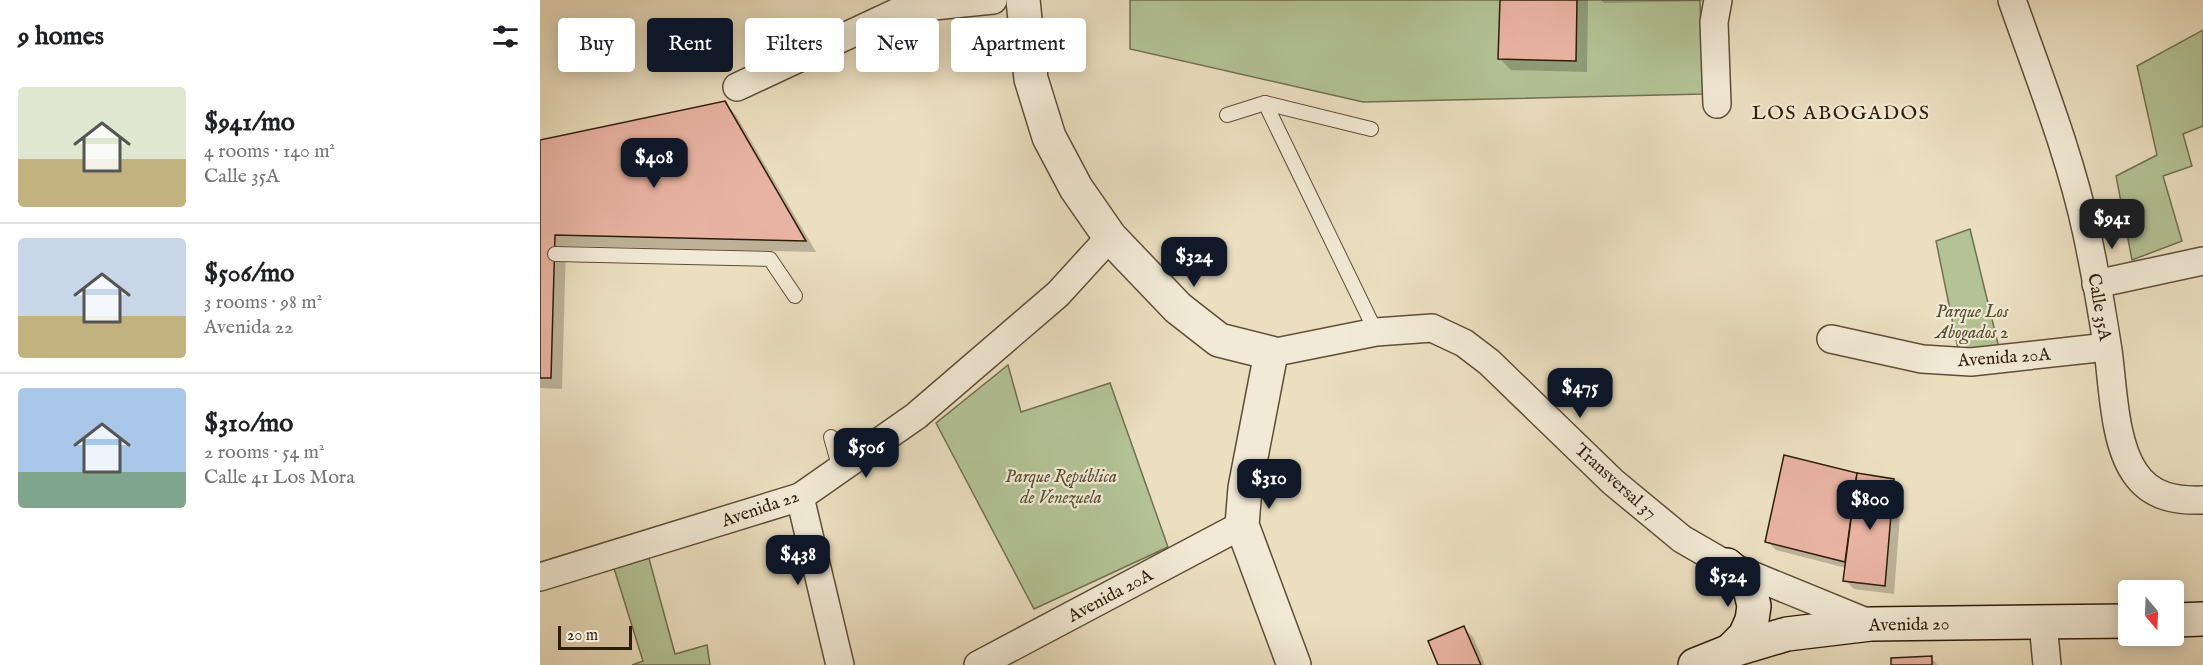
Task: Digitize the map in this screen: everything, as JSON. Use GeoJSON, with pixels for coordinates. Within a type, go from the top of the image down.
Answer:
{"type":"FeatureCollection","features":[{"type":"Feature","properties":{"kind":"street"},"geometry":{"type":"LineString","coordinates":[[737,87],[904,9],[993,0]]}},
{"type":"Feature","properties":{"kind":"street"},"geometry":{"type":"LineString","coordinates":[[1023,0],[1032,79],[1049,137],[1076,188],[1110,237],[1178,308],[1219,340],[1271,353],[1245,488],[1242,525],[1294,665]]}},
{"type":"Feature","properties":{"kind":"street"},"geometry":{"type":"LineString","coordinates":[[1717,104],[1714,22],[1718,0]]}},
{"type":"Feature","properties":{"kind":"street","name":"Calle 35A"},"geometry":{"type":"LineString","coordinates":[[2012,0],[2072,172],[2087,234],[2120,432],[2127,457],[2134,472],[2156,493],[2169,499],[2203,500]]}},
{"type":"Feature","properties":{"kind":"street","name":"Avenida 22"},"geometry":{"type":"LineString","coordinates":[[540,577],[800,497],[916,416],[1058,294],[1110,237]]}},
{"type":"Feature","properties":{"kind":"street"},"geometry":{"type":"LineString","coordinates":[[2096,284],[2203,261]]}},
{"type":"Feature","properties":{"kind":"street","name":"Transversal 37"},"geometry":{"type":"LineString","coordinates":[[1271,353],[1376,332],[1432,328],[1464,343],[1490,362],[1613,482],[1682,539],[1727,564],[1871,624]]}},
{"type":"Feature","properties":{"kind":"street","name":"Avenida 20A"},"geometry":{"type":"LineString","coordinates":[[1831,339],[1922,359],[1971,362],[2107,347]]}},
{"type":"Feature","properties":{"kind":"street"},"geometry":{"type":"LineString","coordinates":[[800,497],[840,665]]}},
{"type":"Feature","properties":{"kind":"street","name":"Avenida 20A"},"geometry":{"type":"LineString","coordinates":[[978,665],[1242,525]]}},
{"type":"Feature","properties":{"kind":"street"},"geometry":{"type":"LineString","coordinates":[[1727,564],[1749,584],[1754,606],[1752,620],[1745,636],[1730,651]]}},
{"type":"Feature","properties":{"kind":"street"},"geometry":{"type":"LineString","coordinates":[[2184,620],[2203,619]]}},
{"type":"Feature","properties":{"kind":"street","name":"Avenida 20"},"geometry":{"type":"LineString","coordinates":[[1695,665],[1730,651],[1787,634],[1871,624],[2118,621]]}},
{"type":"Feature","properties":{"kind":"street"},"geometry":{"type":"LineString","coordinates":[[2043,623],[2047,665]]}},
{"type":"Feature","properties":{"kind":"lane"},"geometry":{"type":"LineString","coordinates":[[1265,104],[1376,332]]}},
{"type":"Feature","properties":{"kind":"lane"},"geometry":{"type":"LineString","coordinates":[[1227,116],[1265,104],[1371,129]]}},
{"type":"Feature","properties":{"kind":"lane"},"geometry":{"type":"LineString","coordinates":[[555,254],[770,259],[795,296]]}},
{"type":"Feature","properties":{"kind":"lane"},"geometry":{"type":"LineString","coordinates":[[831,437],[840,469]]}},
{"type":"Feature","properties":{"kind":"green space"},"geometry":{"type":"Polygon","coordinates":[[[1130,0],[1700,0],[1703,94],[1363,102],[1130,49],[1130,0]]]}},
{"type":"Feature","properties":{"kind":"green space"},"geometry":{"type":"Polygon","coordinates":[[[2203,30],[2203,126],[2183,134],[2192,166],[2163,176],[2182,241],[2132,260],[2116,176],[2157,155],[2137,66],[2203,30]]]}},
{"type":"Feature","properties":{"kind":"green space","name":"Parque Los Abogados 2"},"geometry":{"type":"Polygon","coordinates":[[[1970,229],[1999,348],[1959,354],[1936,241],[1970,229]]]}},
{"type":"Feature","properties":{"kind":"green space","name":"Parque República de Venezuela"},"geometry":{"type":"Polygon","coordinates":[[[1008,365],[1021,412],[1110,383],[1168,547],[1034,609],[936,423],[1008,365]]]}},
{"type":"Feature","properties":{"kind":"green space"},"geometry":{"type":"Polygon","coordinates":[[[648,555],[675,654],[707,645],[710,665],[632,665],[643,661],[613,565],[648,555]]]}},
{"type":"Feature","properties":{"kind":"building"},"geometry":{"type":"Polygon","coordinates":[[[1500,0],[1577,0],[1576,61],[1498,59],[1500,0]]]}},
{"type":"Feature","properties":{"kind":"building"},"geometry":{"type":"Polygon","coordinates":[[[725,101],[806,241],[555,235],[551,378],[540,378],[540,140],[725,101]]]}},
{"type":"Feature","properties":{"kind":"building"},"geometry":{"type":"Polygon","coordinates":[[[1784,455],[1857,473],[1845,562],[1765,542],[1784,455]]]}},
{"type":"Feature","properties":{"kind":"building"},"geometry":{"type":"Polygon","coordinates":[[[1857,473],[1894,479],[1885,586],[1843,581],[1857,473]]]}},
{"type":"Feature","properties":{"kind":"building"},"geometry":{"type":"Polygon","coordinates":[[[1464,626],[1481,665],[1438,665],[1428,641],[1464,626]]]}},
{"type":"Feature","properties":{"kind":"building"},"geometry":{"type":"Polygon","coordinates":[[[1932,656],[1932,665],[1891,665],[1891,658],[1932,656]]]}},
{"type":"Feature","properties":{"kind":"district","name":"LOS ABOGADOS"},"geometry":{"type":"Point","coordinates":[1841,112]}}]}
